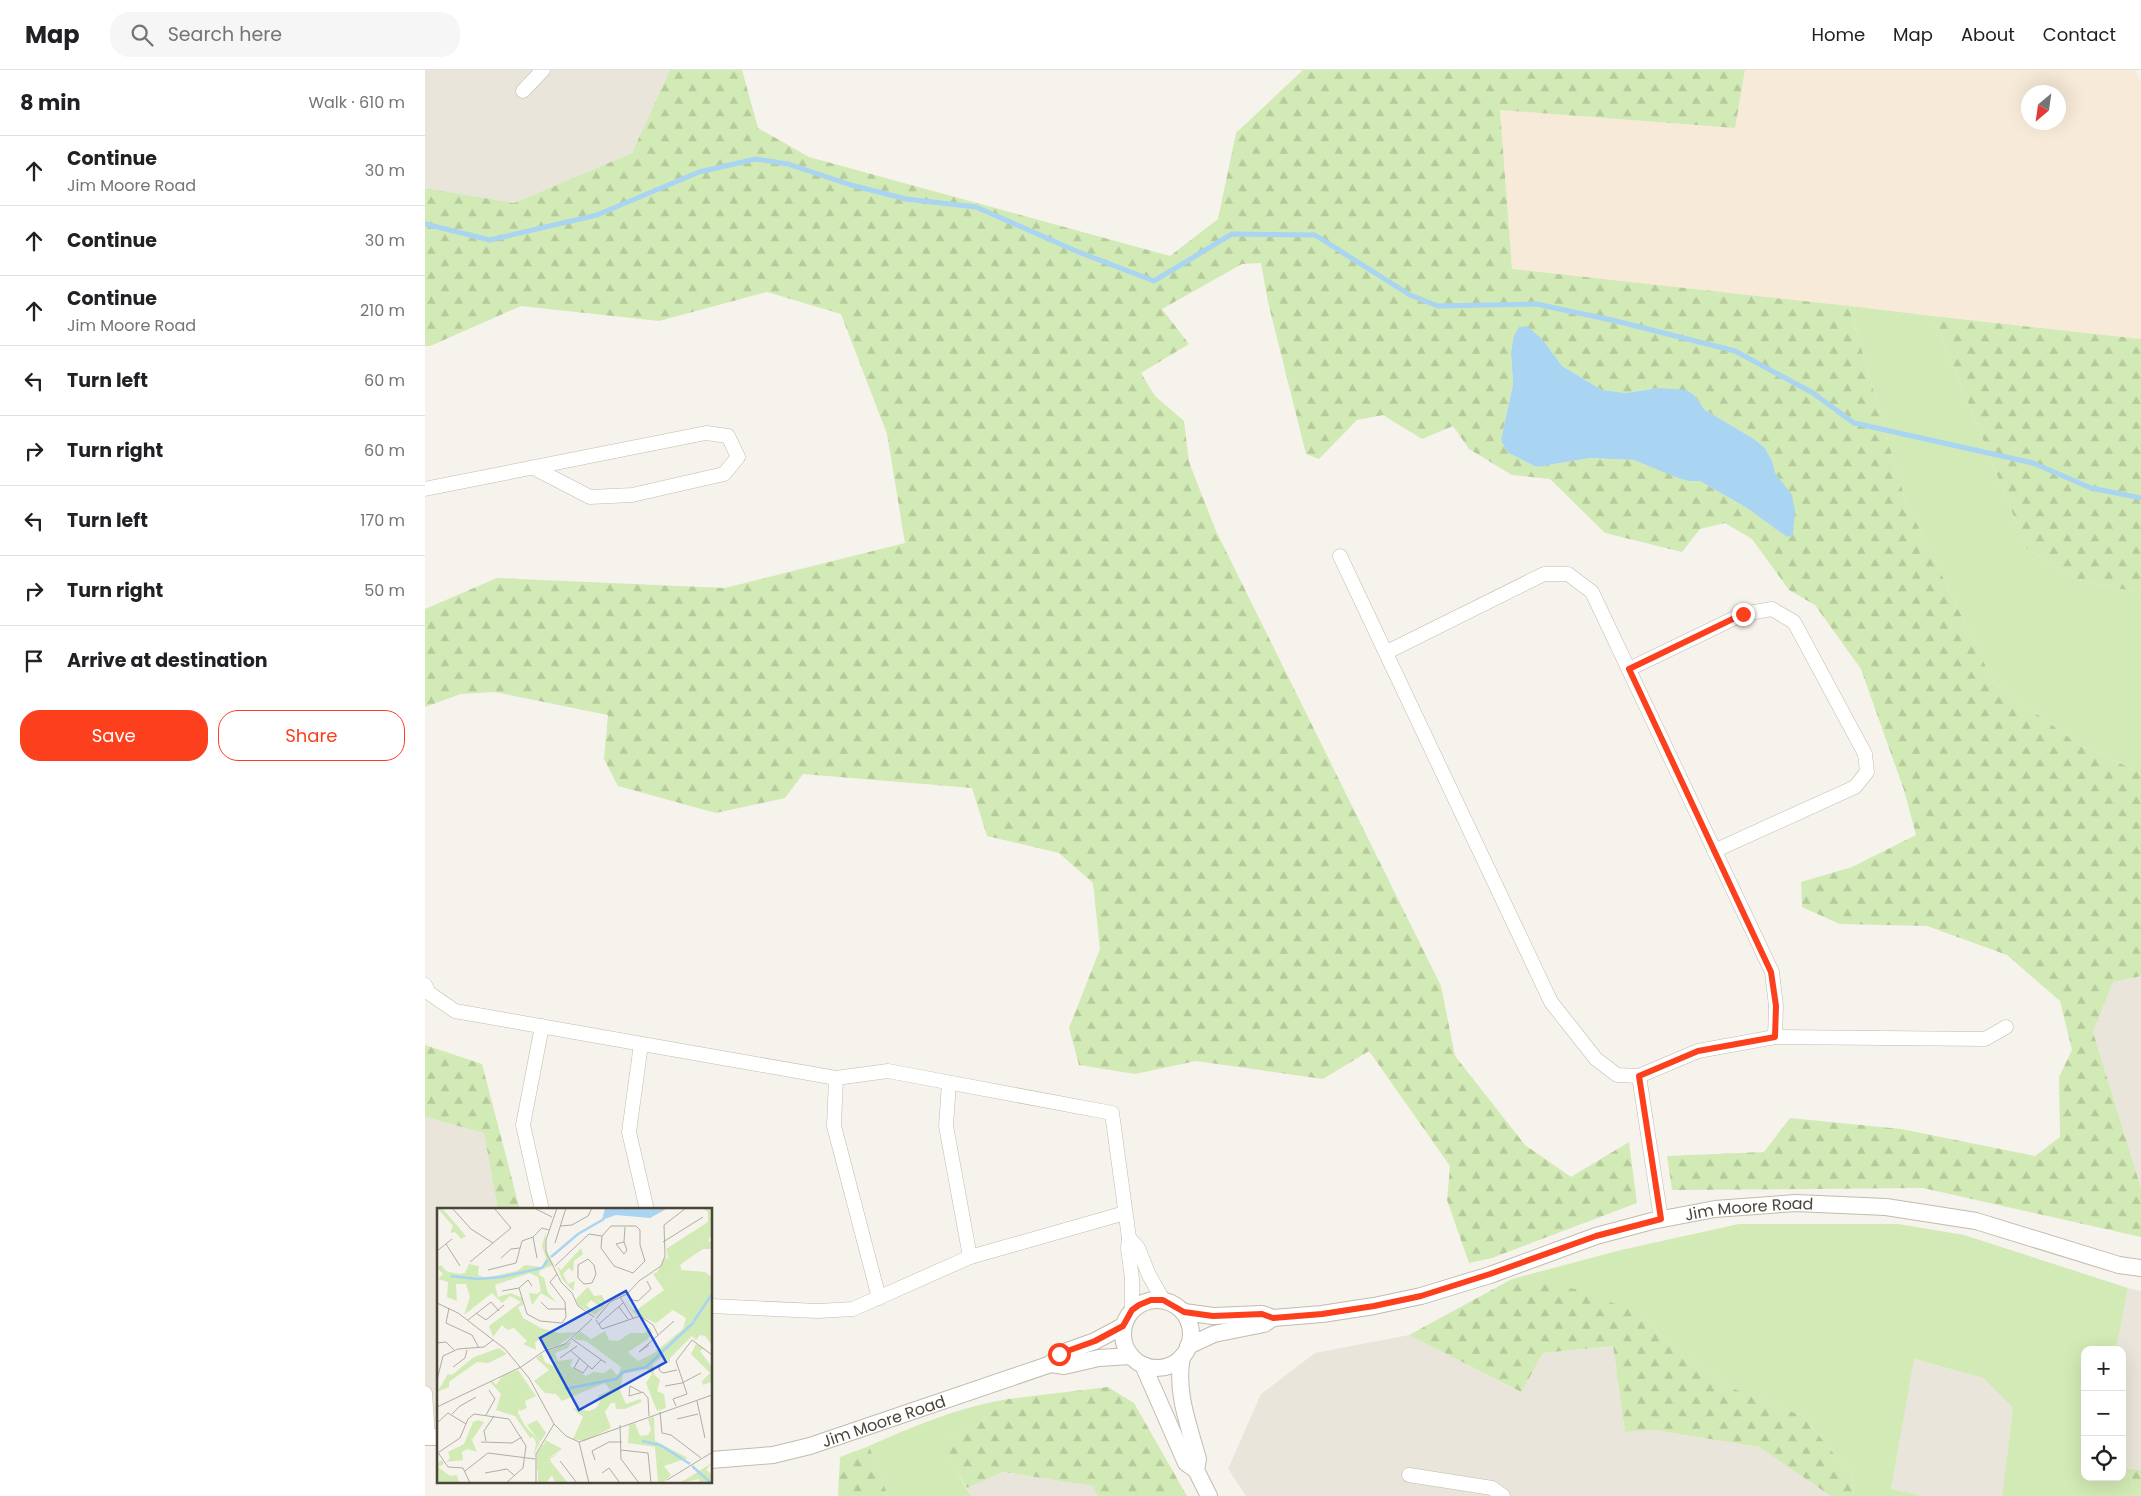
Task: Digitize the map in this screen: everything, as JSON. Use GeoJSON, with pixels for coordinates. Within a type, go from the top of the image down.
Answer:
{"type":"FeatureCollection","features":[{"type":"Feature","properties":{"kind":"street"},"geometry":{"type":"LineString","coordinates":[[523,91],[543,70]]}},
{"type":"Feature","properties":{"kind":"street"},"geometry":{"type":"LineString","coordinates":[[425,489],[706,433],[728,436],[738,457],[724,474],[631,495],[590,497],[534,468]]}},
{"type":"Feature","properties":{"kind":"street"},"geometry":{"type":"LineString","coordinates":[[1340,556],[1551,1002],[1596,1059],[1617,1075],[1639,1076],[1698,1051],[1775,1037],[1985,1039],[2007,1027]]}},
{"type":"Feature","properties":{"kind":"street"},"geometry":{"type":"LineString","coordinates":[[1387,652],[1544,574],[1569,574],[1592,592],[1771,972],[1776,1006],[1775,1037]]}},
{"type":"Feature","properties":{"kind":"street"},"geometry":{"type":"LineString","coordinates":[[1629,669],[1743,614],[1772,609],[1795,622],[1865,754],[1867,772],[1855,787],[1714,851]]}},
{"type":"Feature","properties":{"kind":"street"},"geometry":{"type":"LineString","coordinates":[[425,985],[429,993],[455,1011],[836,1078],[888,1071],[1112,1113],[1129,1238],[1127,1248],[1133,1279],[1132,1310]]}},
{"type":"Feature","properties":{"kind":"street"},"geometry":{"type":"LineString","coordinates":[[542,1026],[523,1125],[542,1208]]}},
{"type":"Feature","properties":{"kind":"street"},"geometry":{"type":"LineString","coordinates":[[641,1044],[629,1132],[647,1208]]}},
{"type":"Feature","properties":{"kind":"street"},"geometry":{"type":"LineString","coordinates":[[1639,1076],[1661,1219]]}},
{"type":"Feature","properties":{"kind":"street"},"geometry":{"type":"LineString","coordinates":[[836,1078],[834,1126],[879,1298]]}},
{"type":"Feature","properties":{"kind":"street"},"geometry":{"type":"LineString","coordinates":[[949,1083],[946,1126],[970,1257]]}},
{"type":"Feature","properties":{"kind":"street","name":"Jim Moore Road"},"geometry":{"type":"LineString","coordinates":[[1184,1312],[1213,1316],[1262,1314],[1273,1318],[1322,1314],[1374,1306],[1421,1296],[1509,1268],[1596,1236],[1661,1219],[1715,1209],[1796,1203],[1886,1207],[1976,1221],[2119,1265],[2141,1268]]}},
{"type":"Feature","properties":{"kind":"street"},"geometry":{"type":"LineString","coordinates":[[713,1306],[818,1311],[853,1309],[970,1257],[1125,1212]]}},
{"type":"Feature","properties":{"kind":"street"},"geometry":{"type":"LineString","coordinates":[[1129,1238],[1138,1248],[1149,1275],[1163,1300]]}},
{"type":"Feature","properties":{"kind":"street"},"geometry":{"type":"LineString","coordinates":[[1196,1470],[1186,1464],[1137,1361],[1125,1347],[1122,1336],[1123,1326],[1132,1310],[1151,1300],[1163,1300],[1184,1312],[1189,1319],[1191,1336],[1179,1374],[1181,1391],[1197,1459],[1196,1470],[1209,1496]]}},
{"type":"Feature","properties":{"kind":"street","name":"Jim Moore Road"},"geometry":{"type":"LineString","coordinates":[[1185,1352],[1214,1334],[1264,1324],[1273,1318]]}},
{"type":"Feature","properties":{"kind":"street","name":"Jim Moore Road"},"geometry":{"type":"LineString","coordinates":[[1051,1364],[1059,1354],[1095,1341],[1123,1326]]}},
{"type":"Feature","properties":{"kind":"street"},"geometry":{"type":"LineString","coordinates":[[1137,1361],[1151,1368],[1163,1368],[1185,1352]]}},
{"type":"Feature","properties":{"kind":"street","name":"Jim Moore Road"},"geometry":{"type":"LineString","coordinates":[[713,1460],[773,1455],[810,1446],[1051,1364],[1063,1366],[1099,1358],[1137,1361]]}},
{"type":"Feature","properties":{"kind":"street"},"geometry":{"type":"LineString","coordinates":[[425,1393],[431,1437]]}},
{"type":"Feature","properties":{"kind":"street"},"geometry":{"type":"LineString","coordinates":[[1409,1474],[1492,1488],[1503,1496]]}},
{"type":"Feature","properties":{"kind":"shaded area"},"geometry":{"type":"Polygon","coordinates":[[[425,70],[670,70],[632,153],[514,203],[425,188],[425,70]]]}},
{"type":"Feature","properties":{"kind":"shaded area"},"geometry":{"type":"Polygon","coordinates":[[[1745,70],[2135,70],[2141,82],[2141,339],[1512,269],[1500,110],[1735,128],[1745,70]]]}},
{"type":"Feature","properties":{"kind":"shaded area"},"geometry":{"type":"Polygon","coordinates":[[[2141,976],[2141,1188],[2093,1032],[2113,982],[2141,976]]]}},
{"type":"Feature","properties":{"kind":"shaded area"},"geometry":{"type":"Polygon","coordinates":[[[425,1117],[484,1133],[498,1208],[437,1208],[437,1421],[425,1421],[425,1117]]]}},
{"type":"Feature","properties":{"kind":"shaded area"},"geometry":{"type":"Polygon","coordinates":[[[2128,1288],[2141,1291],[2141,1470],[2126,1468],[2126,1346],[2117,1346],[2128,1288]]]}},
{"type":"Feature","properties":{"kind":"shaded area"},"geometry":{"type":"Polygon","coordinates":[[[1409,1335],[1520,1392],[1543,1353],[1613,1346],[1625,1432],[1655,1430],[1759,1447],[1831,1496],[1246,1496],[1228,1469],[1261,1394],[1315,1353],[1409,1335]]]}},
{"type":"Feature","properties":{"kind":"shaded area"},"geometry":{"type":"Polygon","coordinates":[[[1913,1359],[1983,1378],[2013,1408],[2002,1496],[1923,1496],[1891,1489],[1913,1359]]]}},
{"type":"Feature","properties":{"kind":"shaded area"},"geometry":{"type":"Polygon","coordinates":[[[1003,1472],[1093,1486],[1097,1496],[971,1496],[967,1488],[1003,1472]]]}},
{"type":"Feature","properties":{"kind":"green space"},"geometry":{"type":"Polygon","coordinates":[[[670,70],[742,70],[758,128],[809,157],[1170,256],[1218,219],[1236,133],[1303,70],[1745,70],[1735,128],[1500,110],[1512,269],[1849,306],[1905,499],[1994,683],[2078,744],[2141,773],[2141,976],[2113,982],[2093,1032],[2141,1188],[2141,1237],[1923,1188],[1672,1190],[1667,1156],[1764,1152],[1790,1118],[1901,1129],[2035,1156],[2060,1137],[2059,1077],[2072,1050],[2060,1001],[2007,955],[1927,926],[1840,924],[1802,907],[1801,882],[1852,867],[1916,835],[1904,790],[1861,669],[1815,605],[1789,590],[1752,539],[1725,523],[1700,529],[1682,552],[1605,533],[1550,479],[1512,475],[1469,449],[1453,426],[1422,439],[1383,415],[1357,420],[1319,459],[1306,454],[1268,302],[1261,263],[1242,264],[1162,309],[1189,344],[1141,373],[1155,396],[1184,421],[1189,462],[1216,531],[1441,986],[1455,1056],[1525,1145],[1571,1177],[1629,1142],[1637,1203],[1492,1258],[1469,1263],[1447,1200],[1450,1166],[1369,1051],[1323,1079],[1196,1061],[1135,1074],[1079,1065],[1069,1028],[1100,949],[1093,883],[1059,853],[987,836],[972,788],[803,774],[785,798],[716,813],[618,786],[604,759],[608,715],[495,692],[461,694],[425,707],[425,609],[497,578],[725,588],[905,543],[887,434],[841,314],[767,292],[659,321],[521,306],[430,346],[425,346],[425,188],[514,203],[632,153],[670,70]],[[1511,353],[1513,384],[1501,440],[1507,452],[1536,467],[1590,458],[1634,460],[1689,481],[1700,481],[1747,508],[1787,537],[1772,461],[1765,448],[1754,439],[1705,410],[1694,395],[1658,388],[1626,393],[1602,390],[1562,366],[1554,357],[1511,353]]]}},
{"type":"Feature","properties":{"kind":"green space"},"geometry":{"type":"Polygon","coordinates":[[[1849,306],[1933,316],[2027,549],[2078,580],[2141,593],[2141,773],[2078,744],[1994,683],[1905,499],[1849,306]]]}},
{"type":"Feature","properties":{"kind":"green space"},"geometry":{"type":"Polygon","coordinates":[[[1933,316],[2141,339],[2141,593],[2078,580],[2027,549],[1933,316]]]}},
{"type":"Feature","properties":{"kind":"green space"},"geometry":{"type":"Polygon","coordinates":[[[425,1045],[482,1064],[519,1208],[498,1208],[484,1133],[425,1117],[425,1045]]]}},
{"type":"Feature","properties":{"kind":"green space"},"geometry":{"type":"Polygon","coordinates":[[[1739,1224],[1898,1224],[1964,1235],[2128,1288],[2117,1346],[2081,1346],[2081,1481],[2126,1481],[2126,1470],[2139,1496],[2002,1496],[2013,1408],[1983,1378],[1914,1359],[1891,1489],[1923,1496],[1854,1496],[1851,1475],[1803,1416],[1732,1388],[1674,1350],[1643,1315],[1512,1279],[1621,1250],[1739,1224]]]}},
{"type":"Feature","properties":{"kind":"green space"},"geometry":{"type":"Polygon","coordinates":[[[1512,1279],[1581,1290],[1643,1315],[1674,1350],[1732,1388],[1803,1416],[1851,1475],[1854,1496],[1831,1496],[1759,1447],[1655,1430],[1625,1432],[1613,1346],[1543,1353],[1521,1392],[1409,1335],[1512,1279]]]}},
{"type":"Feature","properties":{"kind":"green space"},"geometry":{"type":"Polygon","coordinates":[[[1108,1387],[1134,1403],[1187,1496],[1097,1496],[1093,1486],[1003,1472],[967,1488],[939,1444],[973,1428],[1008,1399],[1108,1387]]]}},
{"type":"Feature","properties":{"kind":"green space"},"geometry":{"type":"Polygon","coordinates":[[[1008,1399],[973,1428],[940,1444],[971,1496],[888,1496],[869,1446],[954,1412],[1008,1399]]]}},
{"type":"Feature","properties":{"kind":"green space"},"geometry":{"type":"Polygon","coordinates":[[[869,1446],[888,1496],[838,1496],[840,1457],[869,1446]]]}},
{"type":"Feature","properties":{"kind":"green space"},"geometry":{"type":"Polygon","coordinates":[[[2126,1468],[2141,1470],[2141,1496],[2139,1496],[2126,1468]]]}},
{"type":"Feature","properties":{"kind":"water"},"geometry":{"type":"Polygon","coordinates":[[[1527,326],[1542,339],[1562,366],[1602,390],[1626,393],[1658,388],[1686,390],[1694,395],[1705,410],[1754,439],[1765,448],[1772,461],[1775,473],[1792,495],[1795,511],[1793,535],[1787,537],[1747,508],[1700,481],[1678,478],[1634,460],[1590,458],[1536,467],[1507,452],[1501,440],[1513,384],[1511,353],[1514,336],[1519,327],[1527,326]]]}},
{"type":"Feature","properties":{"kind":"waterway"},"geometry":{"type":"LineString","coordinates":[[425,224],[490,240],[597,215],[699,172],[756,159],[788,164],[851,185],[906,199],[976,207],[1076,251],[1154,281],[1232,234],[1315,235],[1410,295],[1438,306],[1536,304],[1616,321],[1735,351],[1813,393],[1854,423],[2033,463],[2091,488],[2141,498]]}},
{"type":"Feature","properties":{"kind":"route"},"geometry":{"type":"LineString","coordinates":[[1059,1354],[1095,1341],[1123,1326],[1132,1310],[1151,1300],[1163,1300],[1184,1312],[1213,1316],[1262,1314],[1273,1318],[1322,1314],[1374,1306],[1421,1296],[1509,1268],[1596,1236],[1661,1219],[1639,1076],[1698,1051],[1775,1037],[1776,1006],[1771,972],[1629,669],[1743,614]]}}]}
